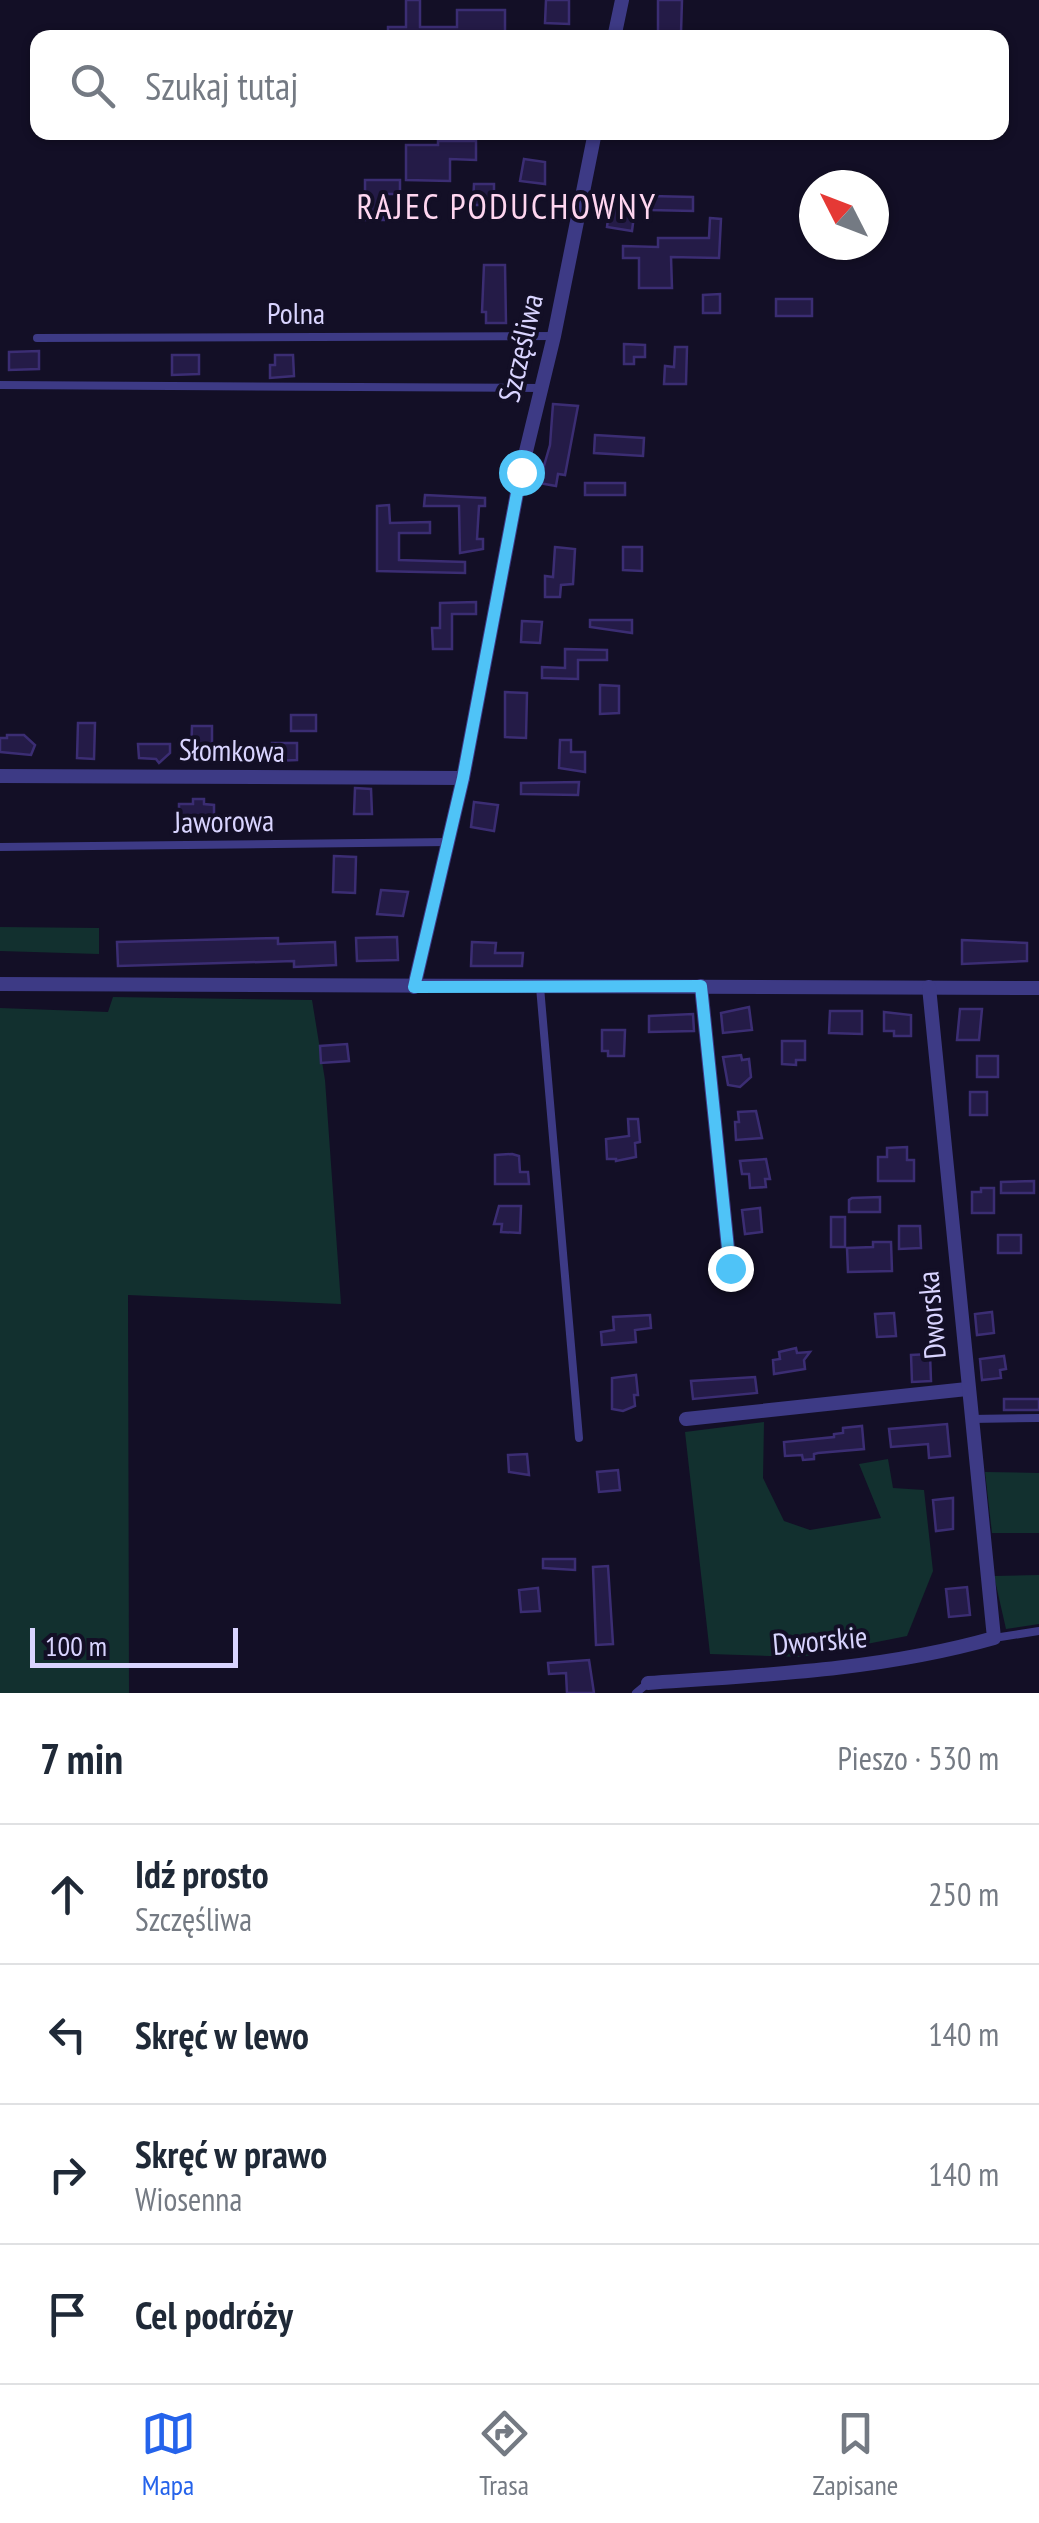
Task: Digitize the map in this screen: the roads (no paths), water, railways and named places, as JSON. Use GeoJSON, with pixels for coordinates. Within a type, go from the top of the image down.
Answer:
{"type":"FeatureCollection","features":[{"type":"Feature","properties":{"kind":"street"},"geometry":{"type":"LineString","coordinates":[[616,30],[622,0]]}},
{"type":"Feature","properties":{"kind":"street","name":"Szczęśliwa"},"geometry":{"type":"LineString","coordinates":[[414,987],[463,778],[593,140]]}},
{"type":"Feature","properties":{"kind":"street","name":"Słomkowa"},"geometry":{"type":"LineString","coordinates":[[0,776],[463,778]]}},
{"type":"Feature","properties":{"kind":"street"},"geometry":{"type":"LineString","coordinates":[[0,984],[1039,988]]}},
{"type":"Feature","properties":{"kind":"street"},"geometry":{"type":"LineString","coordinates":[[701,986],[730,1268]]}},
{"type":"Feature","properties":{"kind":"street","name":"Dworska"},"geometry":{"type":"LineString","coordinates":[[929,987],[966,1389],[994,1638]]}},
{"type":"Feature","properties":{"kind":"street"},"geometry":{"type":"LineString","coordinates":[[686,1420],[966,1389]]}},
{"type":"Feature","properties":{"kind":"street","name":"Dworskie"},"geometry":{"type":"LineString","coordinates":[[642,1688],[869,1665],[932,1655],[994,1638]]}},
{"type":"Feature","properties":{"kind":"lane","name":"Polna"},"geometry":{"type":"LineString","coordinates":[[37,338],[554,336]]}},
{"type":"Feature","properties":{"kind":"lane"},"geometry":{"type":"LineString","coordinates":[[0,385],[540,388]]}},
{"type":"Feature","properties":{"kind":"lane","name":"Jaworowa"},"geometry":{"type":"LineString","coordinates":[[0,846],[449,842]]}},
{"type":"Feature","properties":{"kind":"lane"},"geometry":{"type":"LineString","coordinates":[[540,986],[578,1438]]}},
{"type":"Feature","properties":{"kind":"lane"},"geometry":{"type":"LineString","coordinates":[[970,1418],[1039,1418]]}},
{"type":"Feature","properties":{"kind":"lane"},"geometry":{"type":"LineString","coordinates":[[994,1638],[1039,1630]]}},
{"type":"Feature","properties":{"kind":"district","name":"RAJEC PODUCHOWNY"},"geometry":{"type":"Point","coordinates":[507,207]}}]}
